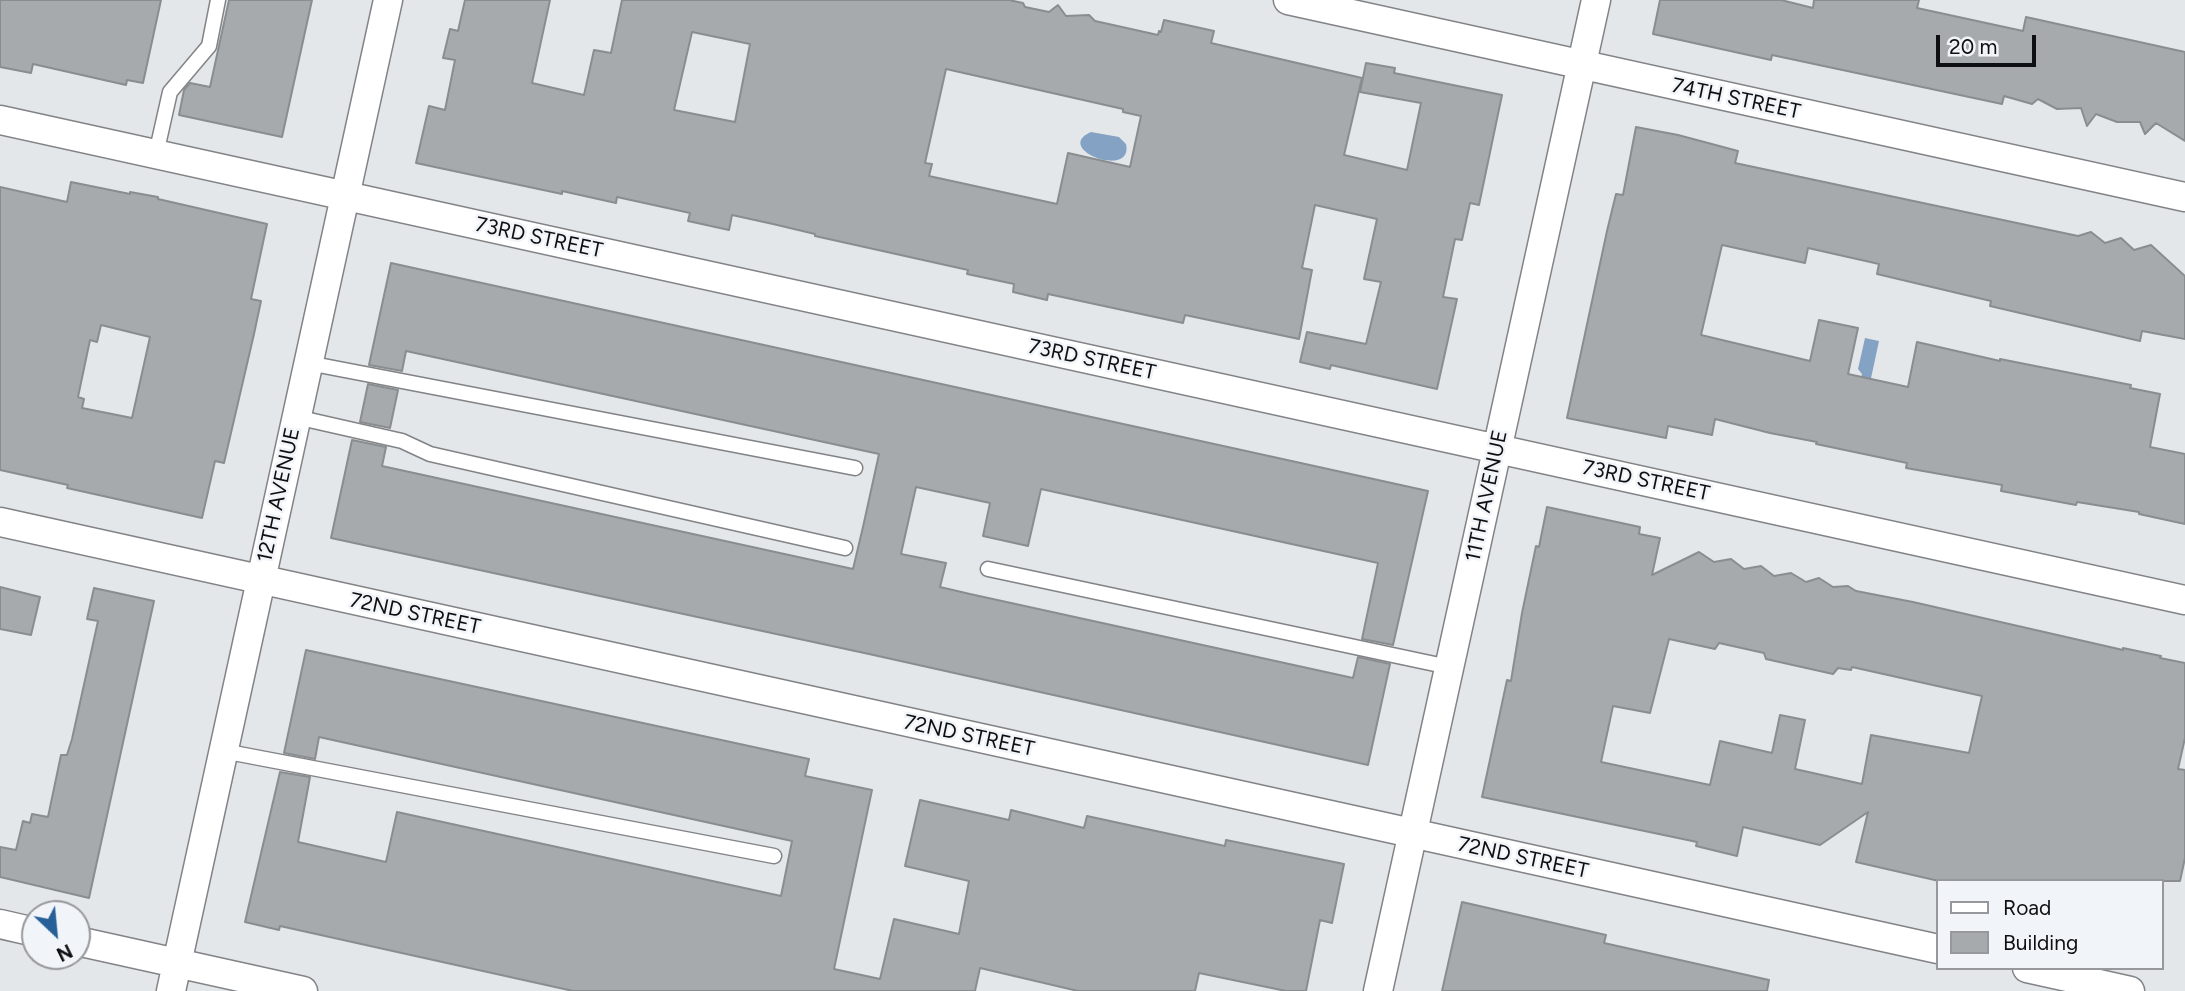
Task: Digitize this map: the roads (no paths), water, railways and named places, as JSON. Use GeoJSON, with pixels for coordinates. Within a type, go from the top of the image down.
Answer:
{"type":"FeatureCollection","features":[{"type":"Feature","properties":{"kind":"street","name":"12TH AVENUE"},"geometry":{"type":"LineString","coordinates":[[171,991],[388,0]]}},
{"type":"Feature","properties":{"kind":"street","name":"74TH STREET"},"geometry":{"type":"LineString","coordinates":[[1288,0],[2185,197]]}},
{"type":"Feature","properties":{"kind":"street","name":"11TH AVENUE"},"geometry":{"type":"LineString","coordinates":[[1378,991],[1596,0]]}},
{"type":"Feature","properties":{"kind":"street","name":"73RD STREET"},"geometry":{"type":"LineString","coordinates":[[0,120],[2185,600]]}},
{"type":"Feature","properties":{"kind":"street","name":"72ND STREET"},"geometry":{"type":"LineString","coordinates":[[0,522],[1937,949]]}},
{"type":"Feature","properties":{"kind":"street"},"geometry":{"type":"LineString","coordinates":[[0,925],[21,929]]}},
{"type":"Feature","properties":{"kind":"street"},"geometry":{"type":"LineString","coordinates":[[91,945],[303,991]]}},
{"type":"Feature","properties":{"kind":"street"},"geometry":{"type":"LineString","coordinates":[[2036,970],[2130,991]]}},
{"type":"Feature","properties":{"kind":"lane"},"geometry":{"type":"LineString","coordinates":[[156,154],[170,92],[209,46],[218,0]]}},
{"type":"Feature","properties":{"kind":"lane"},"geometry":{"type":"LineString","coordinates":[[308,363],[855,468]]}},
{"type":"Feature","properties":{"kind":"lane"},"geometry":{"type":"LineString","coordinates":[[296,417],[402,442],[430,454],[845,548]]}},
{"type":"Feature","properties":{"kind":"lane"},"geometry":{"type":"LineString","coordinates":[[988,569],[1449,667]]}},
{"type":"Feature","properties":{"kind":"lane"},"geometry":{"type":"LineString","coordinates":[[223,751],[774,856]]}},
{"type":"Feature","properties":{"kind":"water"},"geometry":{"type":"Polygon","coordinates":[[[1091,132],[1119,137],[1126,144],[1125,155],[1118,160],[1108,161],[1087,153],[1081,146],[1082,139],[1091,132]]]}},
{"type":"Feature","properties":{"kind":"water"},"geometry":{"type":"Polygon","coordinates":[[[1865,338],[1879,341],[1870,383],[1860,381],[1862,374],[1858,369],[1865,338]]]}}]}
